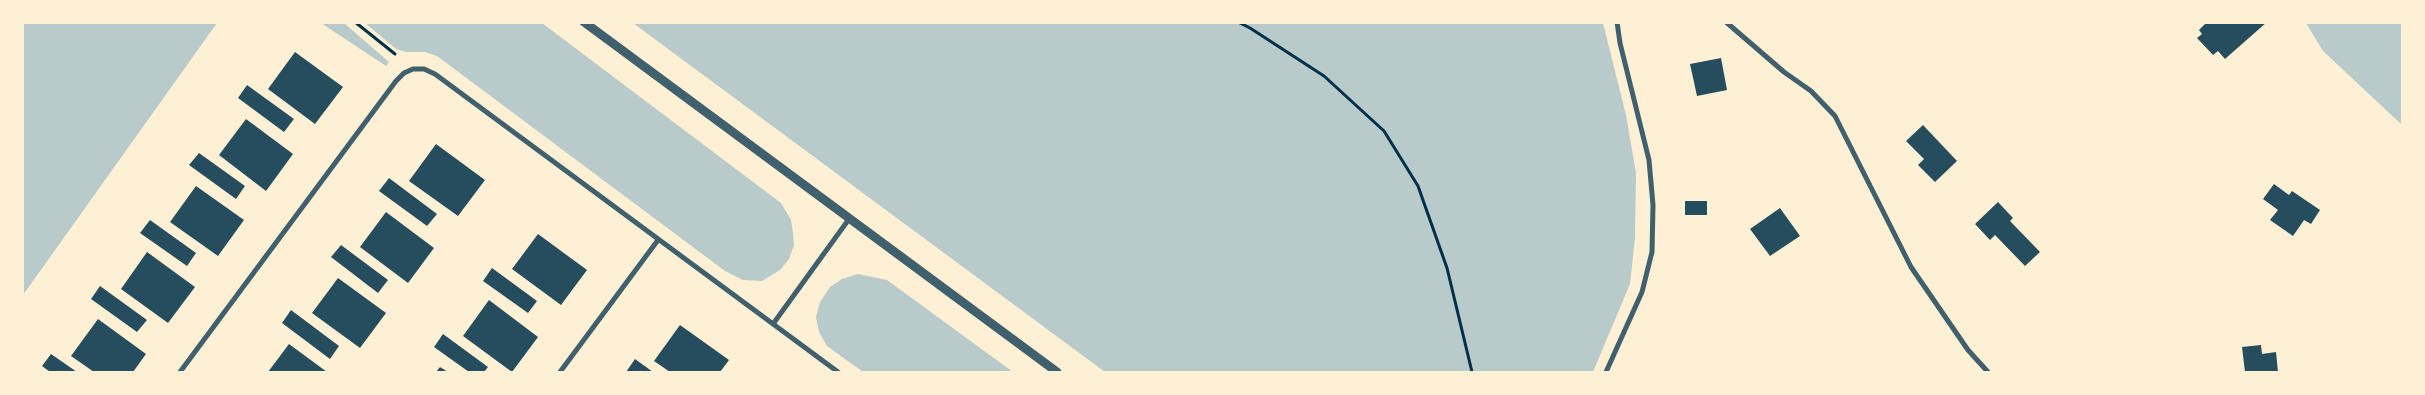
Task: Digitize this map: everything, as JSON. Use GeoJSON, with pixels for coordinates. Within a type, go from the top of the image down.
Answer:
{"type":"FeatureCollection","features":[{"type":"Feature","properties":{"kind":"street"},"geometry":{"type":"LineString","coordinates":[[584,22],[1057,372]]}},
{"type":"Feature","properties":{"kind":"street"},"geometry":{"type":"LineString","coordinates":[[1606,372],[1642,292],[1652,252],[1653,205],[1649,160],[1620,43],[1617,22]]}},
{"type":"Feature","properties":{"kind":"street"},"geometry":{"type":"LineString","coordinates":[[1726,22],[1784,72],[1811,91],[1835,116],[1911,267],[1968,350],[1988,372]]}},
{"type":"Feature","properties":{"kind":"street"},"geometry":{"type":"LineString","coordinates":[[180,372],[396,81],[404,73],[414,69],[424,69],[435,74],[838,372]]}},
{"type":"Feature","properties":{"kind":"street"},"geometry":{"type":"LineString","coordinates":[[773,324],[849,219]]}},
{"type":"Feature","properties":{"kind":"street"},"geometry":{"type":"LineString","coordinates":[[560,372],[658,240]]}},
{"type":"Feature","properties":{"kind":"path"},"geometry":{"type":"LineString","coordinates":[[355,22],[414,69]]}},
{"type":"Feature","properties":{"kind":"path"},"geometry":{"type":"LineString","coordinates":[[1238,22],[1324,76],[1384,131],[1418,186],[1447,268],[1472,372]]}},
{"type":"Feature","properties":{"kind":"shaded area"},"geometry":{"type":"Polygon","coordinates":[[[22,23],[217,23],[23,295],[22,23]]]}},
{"type":"Feature","properties":{"kind":"shaded area"},"geometry":{"type":"Polygon","coordinates":[[[321,23],[344,23],[389,62],[386,66],[321,23]]]}},
{"type":"Feature","properties":{"kind":"shaded area"},"geometry":{"type":"Polygon","coordinates":[[[365,23],[542,23],[781,203],[791,220],[793,233],[794,245],[789,259],[780,270],[762,281],[743,280],[725,271],[437,56],[425,52],[406,52],[396,49],[365,23]]]}},
{"type":"Feature","properties":{"kind":"shaded area"},"geometry":{"type":"Polygon","coordinates":[[[633,23],[1603,23],[1626,115],[1636,173],[1635,238],[1630,284],[1593,372],[1105,372],[633,23]]]}},
{"type":"Feature","properties":{"kind":"shaded area"},"geometry":{"type":"Polygon","coordinates":[[[2306,23],[2402,23],[2402,125],[2323,51],[2306,23]]]}},
{"type":"Feature","properties":{"kind":"shaded area"},"geometry":{"type":"Polygon","coordinates":[[[858,274],[887,280],[1013,372],[863,372],[827,346],[819,332],[816,317],[820,302],[830,287],[842,279],[858,274]]]}},
{"type":"Feature","properties":{"kind":"building"},"geometry":{"type":"Polygon","coordinates":[[[2207,22],[2267,22],[2225,59],[2218,51],[2213,55],[2197,38],[2202,34],[2199,30],[2207,22]]]}},
{"type":"Feature","properties":{"kind":"building"},"geometry":{"type":"Polygon","coordinates":[[[295,52],[343,87],[315,124],[268,89],[295,52]]]}},
{"type":"Feature","properties":{"kind":"building"},"geometry":{"type":"Polygon","coordinates":[[[1721,58],[1727,90],[1697,96],[1690,64],[1721,58]]]}},
{"type":"Feature","properties":{"kind":"building"},"geometry":{"type":"Polygon","coordinates":[[[247,85],[294,119],[284,132],[238,98],[247,85]]]}},
{"type":"Feature","properties":{"kind":"building"},"geometry":{"type":"Polygon","coordinates":[[[246,119],[293,154],[266,191],[219,155],[246,119]]]}},
{"type":"Feature","properties":{"kind":"building"},"geometry":{"type":"Polygon","coordinates":[[[1923,125],[1957,161],[1935,182],[1918,165],[1924,159],[1906,141],[1923,125]]]}},
{"type":"Feature","properties":{"kind":"building"},"geometry":{"type":"Polygon","coordinates":[[[436,144],[485,180],[458,216],[409,181],[436,144]]]}},
{"type":"Feature","properties":{"kind":"building"},"geometry":{"type":"Polygon","coordinates":[[[199,153],[245,186],[236,199],[189,165],[199,153]]]}},
{"type":"Feature","properties":{"kind":"building"},"geometry":{"type":"Polygon","coordinates":[[[389,178],[437,214],[427,226],[379,191],[389,178]]]}},
{"type":"Feature","properties":{"kind":"building"},"geometry":{"type":"Polygon","coordinates":[[[2274,184],[2289,195],[2292,191],[2320,210],[2311,224],[2304,220],[2293,236],[2270,220],[2278,210],[2263,199],[2274,184]]]}},
{"type":"Feature","properties":{"kind":"building"},"geometry":{"type":"Polygon","coordinates":[[[196,186],[244,220],[218,256],[170,222],[196,186]]]}},
{"type":"Feature","properties":{"kind":"building"},"geometry":{"type":"Polygon","coordinates":[[[1685,201],[1707,201],[1707,215],[1685,215],[1685,201]]]}},
{"type":"Feature","properties":{"kind":"building"},"geometry":{"type":"Polygon","coordinates":[[[1998,202],[2013,218],[2010,221],[2040,252],[2025,266],[1995,235],[1990,240],[1975,224],[1998,202]]]}},
{"type":"Feature","properties":{"kind":"building"},"geometry":{"type":"Polygon","coordinates":[[[1780,208],[1800,236],[1770,256],[1750,229],[1780,208]]]}},
{"type":"Feature","properties":{"kind":"building"},"geometry":{"type":"Polygon","coordinates":[[[386,212],[434,248],[408,283],[360,247],[386,212]]]}},
{"type":"Feature","properties":{"kind":"building"},"geometry":{"type":"Polygon","coordinates":[[[150,220],[196,253],[187,266],[140,233],[150,220]]]}},
{"type":"Feature","properties":{"kind":"building"},"geometry":{"type":"Polygon","coordinates":[[[538,234],[587,270],[561,305],[512,269],[538,234]]]}},
{"type":"Feature","properties":{"kind":"building"},"geometry":{"type":"Polygon","coordinates":[[[341,245],[388,280],[378,293],[331,257],[341,245]]]}},
{"type":"Feature","properties":{"kind":"building"},"geometry":{"type":"Polygon","coordinates":[[[147,252],[195,287],[168,323],[121,289],[147,252]]]}},
{"type":"Feature","properties":{"kind":"building"},"geometry":{"type":"Polygon","coordinates":[[[492,268],[537,301],[528,313],[483,281],[492,268]]]}},
{"type":"Feature","properties":{"kind":"building"},"geometry":{"type":"Polygon","coordinates":[[[338,278],[386,313],[360,348],[312,313],[338,278]]]}},
{"type":"Feature","properties":{"kind":"building"},"geometry":{"type":"Polygon","coordinates":[[[100,286],[147,320],[137,332],[91,299],[100,286]]]}},
{"type":"Feature","properties":{"kind":"building"},"geometry":{"type":"Polygon","coordinates":[[[489,300],[538,337],[512,372],[463,336],[489,300]]]}},
{"type":"Feature","properties":{"kind":"building"},"geometry":{"type":"Polygon","coordinates":[[[291,310],[339,346],[330,359],[282,323],[291,310]]]}},
{"type":"Feature","properties":{"kind":"building"},"geometry":{"type":"Polygon","coordinates":[[[98,319],[146,354],[133,372],[94,372],[71,356],[98,319]]]}},
{"type":"Feature","properties":{"kind":"building"},"geometry":{"type":"Polygon","coordinates":[[[680,325],[729,360],[720,372],[670,372],[654,361],[680,325]]]}},
{"type":"Feature","properties":{"kind":"building"},"geometry":{"type":"Polygon","coordinates":[[[443,334],[488,367],[484,372],[469,372],[434,347],[443,334]]]}},
{"type":"Feature","properties":{"kind":"building"},"geometry":{"type":"Polygon","coordinates":[[[289,344],[327,372],[268,372],[289,344]]]}},
{"type":"Feature","properties":{"kind":"building"},"geometry":{"type":"Polygon","coordinates":[[[2261,345],[2262,354],[2276,352],[2278,372],[2245,372],[2242,347],[2261,345]]]}},
{"type":"Feature","properties":{"kind":"building"},"geometry":{"type":"Polygon","coordinates":[[[51,354],[77,372],[50,372],[42,366],[51,354]]]}},
{"type":"Feature","properties":{"kind":"building"},"geometry":{"type":"Polygon","coordinates":[[[635,359],[653,372],[626,372],[635,359]]]}},
{"type":"Feature","properties":{"kind":"building"},"geometry":{"type":"Polygon","coordinates":[[[440,367],[448,372],[436,372],[440,367]]]}}]}
